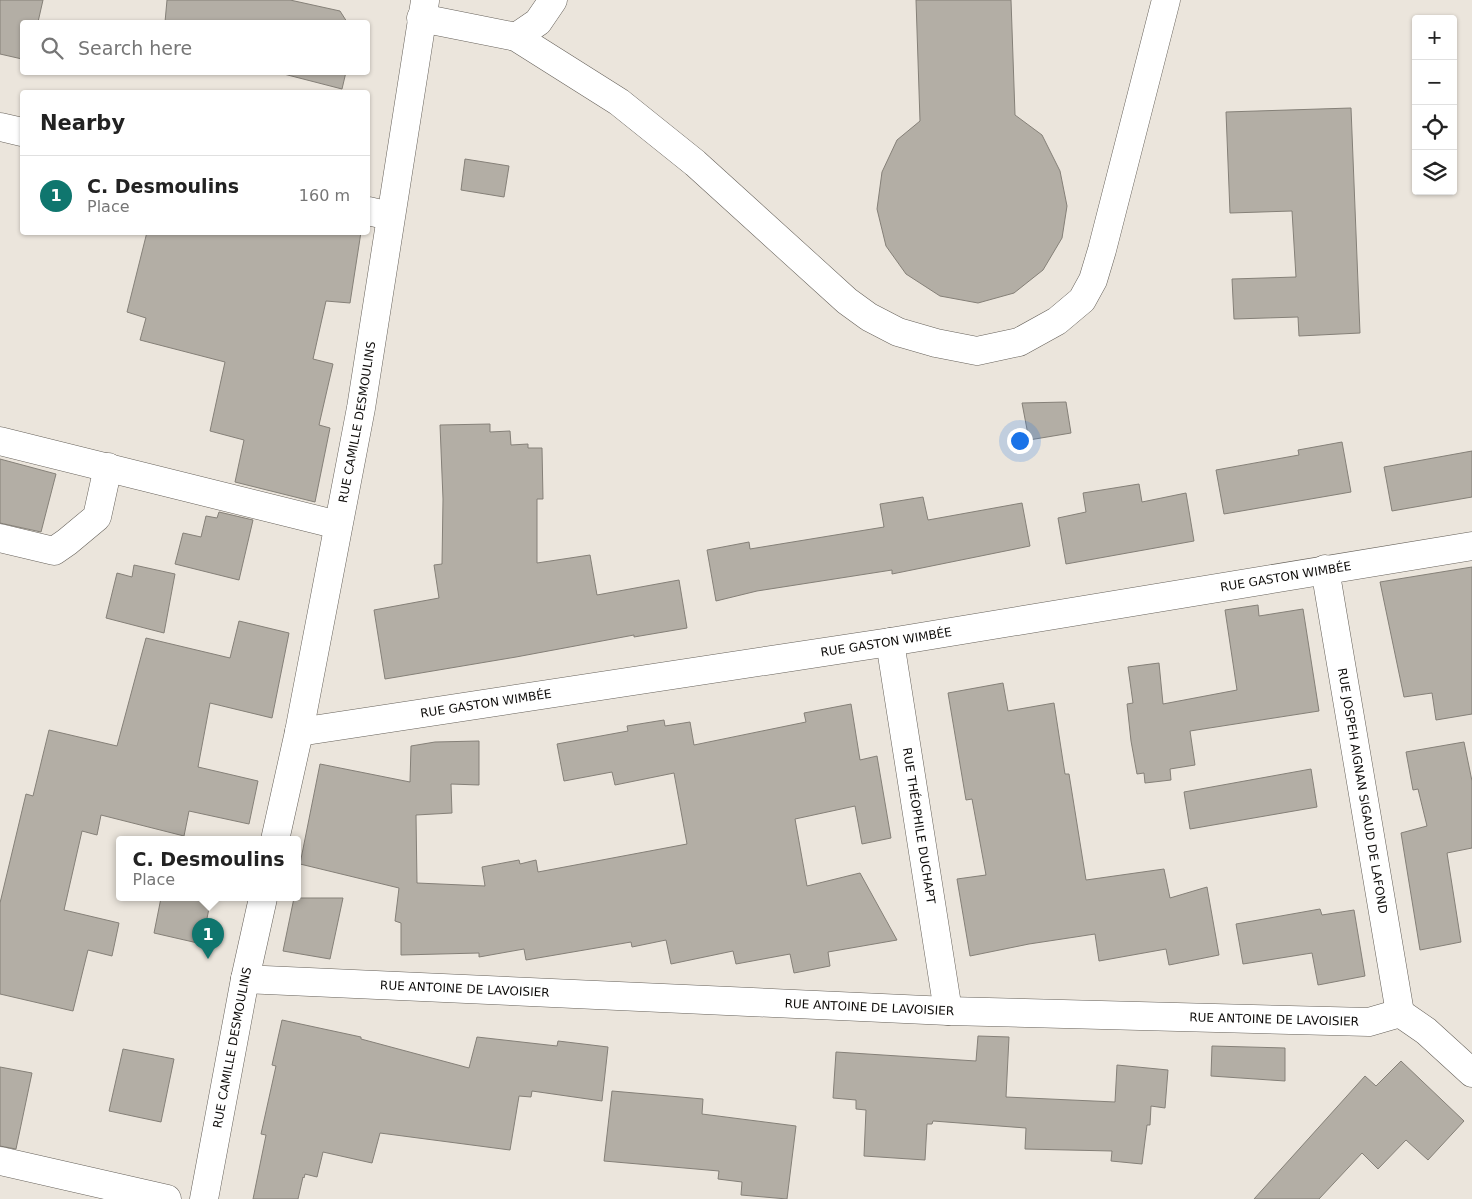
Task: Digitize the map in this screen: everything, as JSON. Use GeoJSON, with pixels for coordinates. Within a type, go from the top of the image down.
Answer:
{"type":"FeatureCollection","features":[{"type":"Feature","properties":{"kind":"street"},"geometry":{"type":"LineString","coordinates":[[516,37],[538,22],[553,0]]}},
{"type":"Feature","properties":{"kind":"street"},"geometry":{"type":"LineString","coordinates":[[423,9],[516,37],[627,108],[695,162],[847,301],[869,317],[898,332],[936,343],[977,351],[1019,342],[1057,321],[1082,300],[1093,280],[1166,0]]}},
{"type":"Feature","properties":{"kind":"street","name":"RUE CAMILLE DESMOULINS"},"geometry":{"type":"LineString","coordinates":[[276,836],[299,732],[361,408],[379,213],[423,9]]}},
{"type":"Feature","properties":{"kind":"street"},"geometry":{"type":"LineString","coordinates":[[0,127],[20,132]]}},
{"type":"Feature","properties":{"kind":"street"},"geometry":{"type":"LineString","coordinates":[[0,441],[338,525]]}},
{"type":"Feature","properties":{"kind":"street"},"geometry":{"type":"LineString","coordinates":[[0,538],[54,551],[97,517],[108,467]]}},
{"type":"Feature","properties":{"kind":"street","name":"RUE GASTON WIMBÉE"},"geometry":{"type":"LineString","coordinates":[[299,732],[890,642],[1472,546]]}},
{"type":"Feature","properties":{"kind":"street","name":"RUE JOSPEH AIGNAN SIGAUD DE LAFOND"},"geometry":{"type":"LineString","coordinates":[[1325,569],[1400,1013]]}},
{"type":"Feature","properties":{"kind":"street","name":"RUE THÉOPHILE DUCHAPT"},"geometry":{"type":"LineString","coordinates":[[890,642],[948,1011]]}},
{"type":"Feature","properties":{"kind":"street","name":"RUE CAMILLE DESMOULINS"},"geometry":{"type":"LineString","coordinates":[[204,1199],[245,979],[262,901]]}},
{"type":"Feature","properties":{"kind":"street","name":"RUE ANTOINE DE LAVOISIER"},"geometry":{"type":"LineString","coordinates":[[245,979],[948,1011],[1369,1022],[1400,1013]]}},
{"type":"Feature","properties":{"kind":"street"},"geometry":{"type":"LineString","coordinates":[[1400,1013],[1426,1031],[1472,1072]]}},
{"type":"Feature","properties":{"kind":"street"},"geometry":{"type":"LineString","coordinates":[[0,1161],[167,1199]]}},
{"type":"Feature","properties":{"kind":"building"},"geometry":{"type":"Polygon","coordinates":[[[0,0],[43,0],[38,20],[20,20],[20,59],[0,54],[0,0]]]}},
{"type":"Feature","properties":{"kind":"building"},"geometry":{"type":"Polygon","coordinates":[[[167,0],[290,0],[340,11],[346,20],[165,20],[167,0]]]}},
{"type":"Feature","properties":{"kind":"building"},"geometry":{"type":"Polygon","coordinates":[[[916,0],[1011,0],[1015,115],[1042,135],[1060,171],[1067,206],[1062,238],[1043,270],[1014,293],[978,303],[940,296],[906,274],[886,246],[877,209],[882,172],[897,140],[920,121],[916,0]]]}},
{"type":"Feature","properties":{"kind":"building"},"geometry":{"type":"Polygon","coordinates":[[[288,75],[345,75],[342,89],[288,75]]]}},
{"type":"Feature","properties":{"kind":"building"},"geometry":{"type":"Polygon","coordinates":[[[1351,108],[1360,333],[1299,336],[1298,317],[1234,319],[1232,279],[1296,277],[1292,211],[1230,213],[1226,112],[1351,108]]]}},
{"type":"Feature","properties":{"kind":"building"},"geometry":{"type":"Polygon","coordinates":[[[465,159],[509,166],[504,197],[461,190],[465,159]]]}},
{"type":"Feature","properties":{"kind":"building"},"geometry":{"type":"Polygon","coordinates":[[[146,235],[361,235],[350,303],[326,301],[313,359],[333,364],[319,425],[330,428],[315,502],[235,482],[244,440],[210,431],[225,362],[140,340],[146,318],[127,312],[146,235]]]}},
{"type":"Feature","properties":{"kind":"building"},"geometry":{"type":"Polygon","coordinates":[[[1066,402],[1071,433],[1029,440],[1022,403],[1066,402]]]}},
{"type":"Feature","properties":{"kind":"building"},"geometry":{"type":"Polygon","coordinates":[[[490,424],[490,432],[510,431],[511,445],[528,444],[528,448],[542,448],[543,499],[537,499],[537,563],[590,555],[597,595],[679,580],[687,628],[634,637],[634,635],[385,679],[374,610],[439,598],[434,565],[442,564],[443,499],[440,425],[490,424]]]}},
{"type":"Feature","properties":{"kind":"building"},"geometry":{"type":"Polygon","coordinates":[[[1342,442],[1351,492],[1224,514],[1216,470],[1299,455],[1298,450],[1342,442]]]}},
{"type":"Feature","properties":{"kind":"building"},"geometry":{"type":"Polygon","coordinates":[[[1472,451],[1472,497],[1392,511],[1384,467],[1472,451]]]}},
{"type":"Feature","properties":{"kind":"building"},"geometry":{"type":"Polygon","coordinates":[[[0,459],[56,474],[41,532],[0,523],[0,459]]]}},
{"type":"Feature","properties":{"kind":"building"},"geometry":{"type":"Polygon","coordinates":[[[1139,484],[1142,502],[1186,493],[1194,541],[1066,564],[1058,518],[1086,512],[1083,493],[1139,484]]]}},
{"type":"Feature","properties":{"kind":"building"},"geometry":{"type":"Polygon","coordinates":[[[923,497],[928,520],[1022,503],[1030,546],[892,574],[892,570],[757,591],[716,601],[707,550],[749,542],[750,549],[884,527],[880,504],[923,497]]]}},
{"type":"Feature","properties":{"kind":"building"},"geometry":{"type":"Polygon","coordinates":[[[219,512],[253,520],[239,580],[175,564],[183,533],[201,537],[206,516],[217,518],[219,512]]]}},
{"type":"Feature","properties":{"kind":"building"},"geometry":{"type":"Polygon","coordinates":[[[134,565],[175,574],[164,633],[106,618],[117,573],[132,577],[134,565]]]}},
{"type":"Feature","properties":{"kind":"building"},"geometry":{"type":"Polygon","coordinates":[[[1472,567],[1472,714],[1436,720],[1432,693],[1404,697],[1380,582],[1472,567]]]}},
{"type":"Feature","properties":{"kind":"building"},"geometry":{"type":"Polygon","coordinates":[[[1258,605],[1259,616],[1303,609],[1319,711],[1190,731],[1195,765],[1170,769],[1171,780],[1145,783],[1144,773],[1137,774],[1131,741],[1127,704],[1133,703],[1128,667],[1159,663],[1163,704],[1237,690],[1225,610],[1258,605]]]}},
{"type":"Feature","properties":{"kind":"building"},"geometry":{"type":"Polygon","coordinates":[[[239,621],[289,633],[272,718],[210,703],[198,767],[258,781],[249,824],[189,811],[184,836],[101,815],[97,835],[82,831],[64,910],[119,923],[112,956],[88,950],[73,1011],[0,994],[0,903],[26,794],[33,796],[49,730],[117,746],[146,638],[230,658],[239,621]]]}},
{"type":"Feature","properties":{"kind":"building"},"geometry":{"type":"Polygon","coordinates":[[[1003,683],[1008,711],[1054,703],[1065,774],[1069,774],[1086,880],[1164,869],[1170,898],[1207,887],[1219,955],[1169,965],[1166,949],[1099,961],[1095,934],[1029,944],[970,956],[957,879],[986,875],[972,799],[966,800],[948,693],[1003,683]]]}},
{"type":"Feature","properties":{"kind":"building"},"geometry":{"type":"Polygon","coordinates":[[[851,704],[860,760],[877,756],[891,838],[862,844],[855,806],[795,819],[807,886],[860,873],[897,940],[828,952],[830,966],[794,973],[790,954],[736,964],[733,951],[671,964],[666,940],[632,947],[631,942],[526,960],[524,949],[479,957],[479,953],[401,955],[401,923],[395,921],[399,888],[301,864],[320,764],[410,782],[411,746],[435,742],[479,741],[479,785],[451,784],[452,813],[416,815],[417,883],[485,886],[482,867],[519,860],[520,864],[536,860],[538,872],[687,844],[674,773],[615,785],[612,772],[564,781],[557,744],[628,731],[627,726],[664,720],[665,726],[690,722],[694,745],[806,722],[804,713],[851,704]]]}},
{"type":"Feature","properties":{"kind":"building"},"geometry":{"type":"Polygon","coordinates":[[[1464,742],[1472,781],[1472,848],[1447,853],[1461,942],[1420,950],[1401,833],[1427,826],[1418,789],[1413,790],[1406,752],[1464,742]]]}},
{"type":"Feature","properties":{"kind":"building"},"geometry":{"type":"Polygon","coordinates":[[[1311,769],[1317,807],[1190,829],[1184,792],[1311,769]]]}},
{"type":"Feature","properties":{"kind":"building"},"geometry":{"type":"Polygon","coordinates":[[[301,898],[343,898],[330,959],[283,951],[293,901],[301,901],[301,898]]]}},
{"type":"Feature","properties":{"kind":"building"},"geometry":{"type":"Polygon","coordinates":[[[160,901],[210,901],[202,944],[154,933],[160,901]]]}},
{"type":"Feature","properties":{"kind":"building"},"geometry":{"type":"Polygon","coordinates":[[[1320,909],[1322,915],[1354,910],[1365,976],[1318,985],[1312,953],[1243,964],[1236,924],[1320,909]]]}},
{"type":"Feature","properties":{"kind":"building"},"geometry":{"type":"Polygon","coordinates":[[[282,1020],[361,1037],[361,1039],[469,1068],[477,1037],[557,1046],[558,1041],[608,1047],[602,1101],[532,1091],[531,1097],[519,1096],[510,1150],[380,1133],[372,1163],[323,1152],[317,1177],[305,1174],[298,1199],[253,1199],[266,1135],[261,1134],[276,1066],[272,1065],[282,1020]]]}},
{"type":"Feature","properties":{"kind":"building"},"geometry":{"type":"Polygon","coordinates":[[[978,1036],[1009,1037],[1006,1097],[1115,1102],[1117,1065],[1168,1070],[1165,1108],[1151,1106],[1150,1125],[1147,1125],[1142,1164],[1111,1161],[1112,1151],[1025,1149],[1026,1128],[933,1121],[932,1124],[927,1124],[925,1160],[864,1156],[866,1110],[856,1109],[856,1100],[833,1098],[836,1052],[976,1061],[978,1036]]]}},
{"type":"Feature","properties":{"kind":"building"},"geometry":{"type":"Polygon","coordinates":[[[1212,1046],[1285,1048],[1285,1081],[1211,1076],[1212,1046]]]}},
{"type":"Feature","properties":{"kind":"building"},"geometry":{"type":"Polygon","coordinates":[[[123,1049],[174,1059],[161,1122],[109,1111],[123,1049]]]}},
{"type":"Feature","properties":{"kind":"building"},"geometry":{"type":"Polygon","coordinates":[[[1401,1061],[1464,1121],[1428,1160],[1406,1140],[1378,1169],[1362,1153],[1319,1199],[1254,1199],[1365,1076],[1376,1086],[1401,1061]]]}},
{"type":"Feature","properties":{"kind":"building"},"geometry":{"type":"Polygon","coordinates":[[[0,1067],[32,1073],[16,1149],[0,1146],[0,1067]]]}},
{"type":"Feature","properties":{"kind":"building"},"geometry":{"type":"Polygon","coordinates":[[[612,1091],[703,1099],[702,1114],[796,1126],[787,1199],[741,1195],[742,1182],[718,1179],[719,1171],[604,1161],[612,1091]]]}},
{"type":"Feature","properties":{"kind":"place","name":"C. Desmoulins"},"geometry":{"type":"Point","coordinates":[208,959]}}]}
